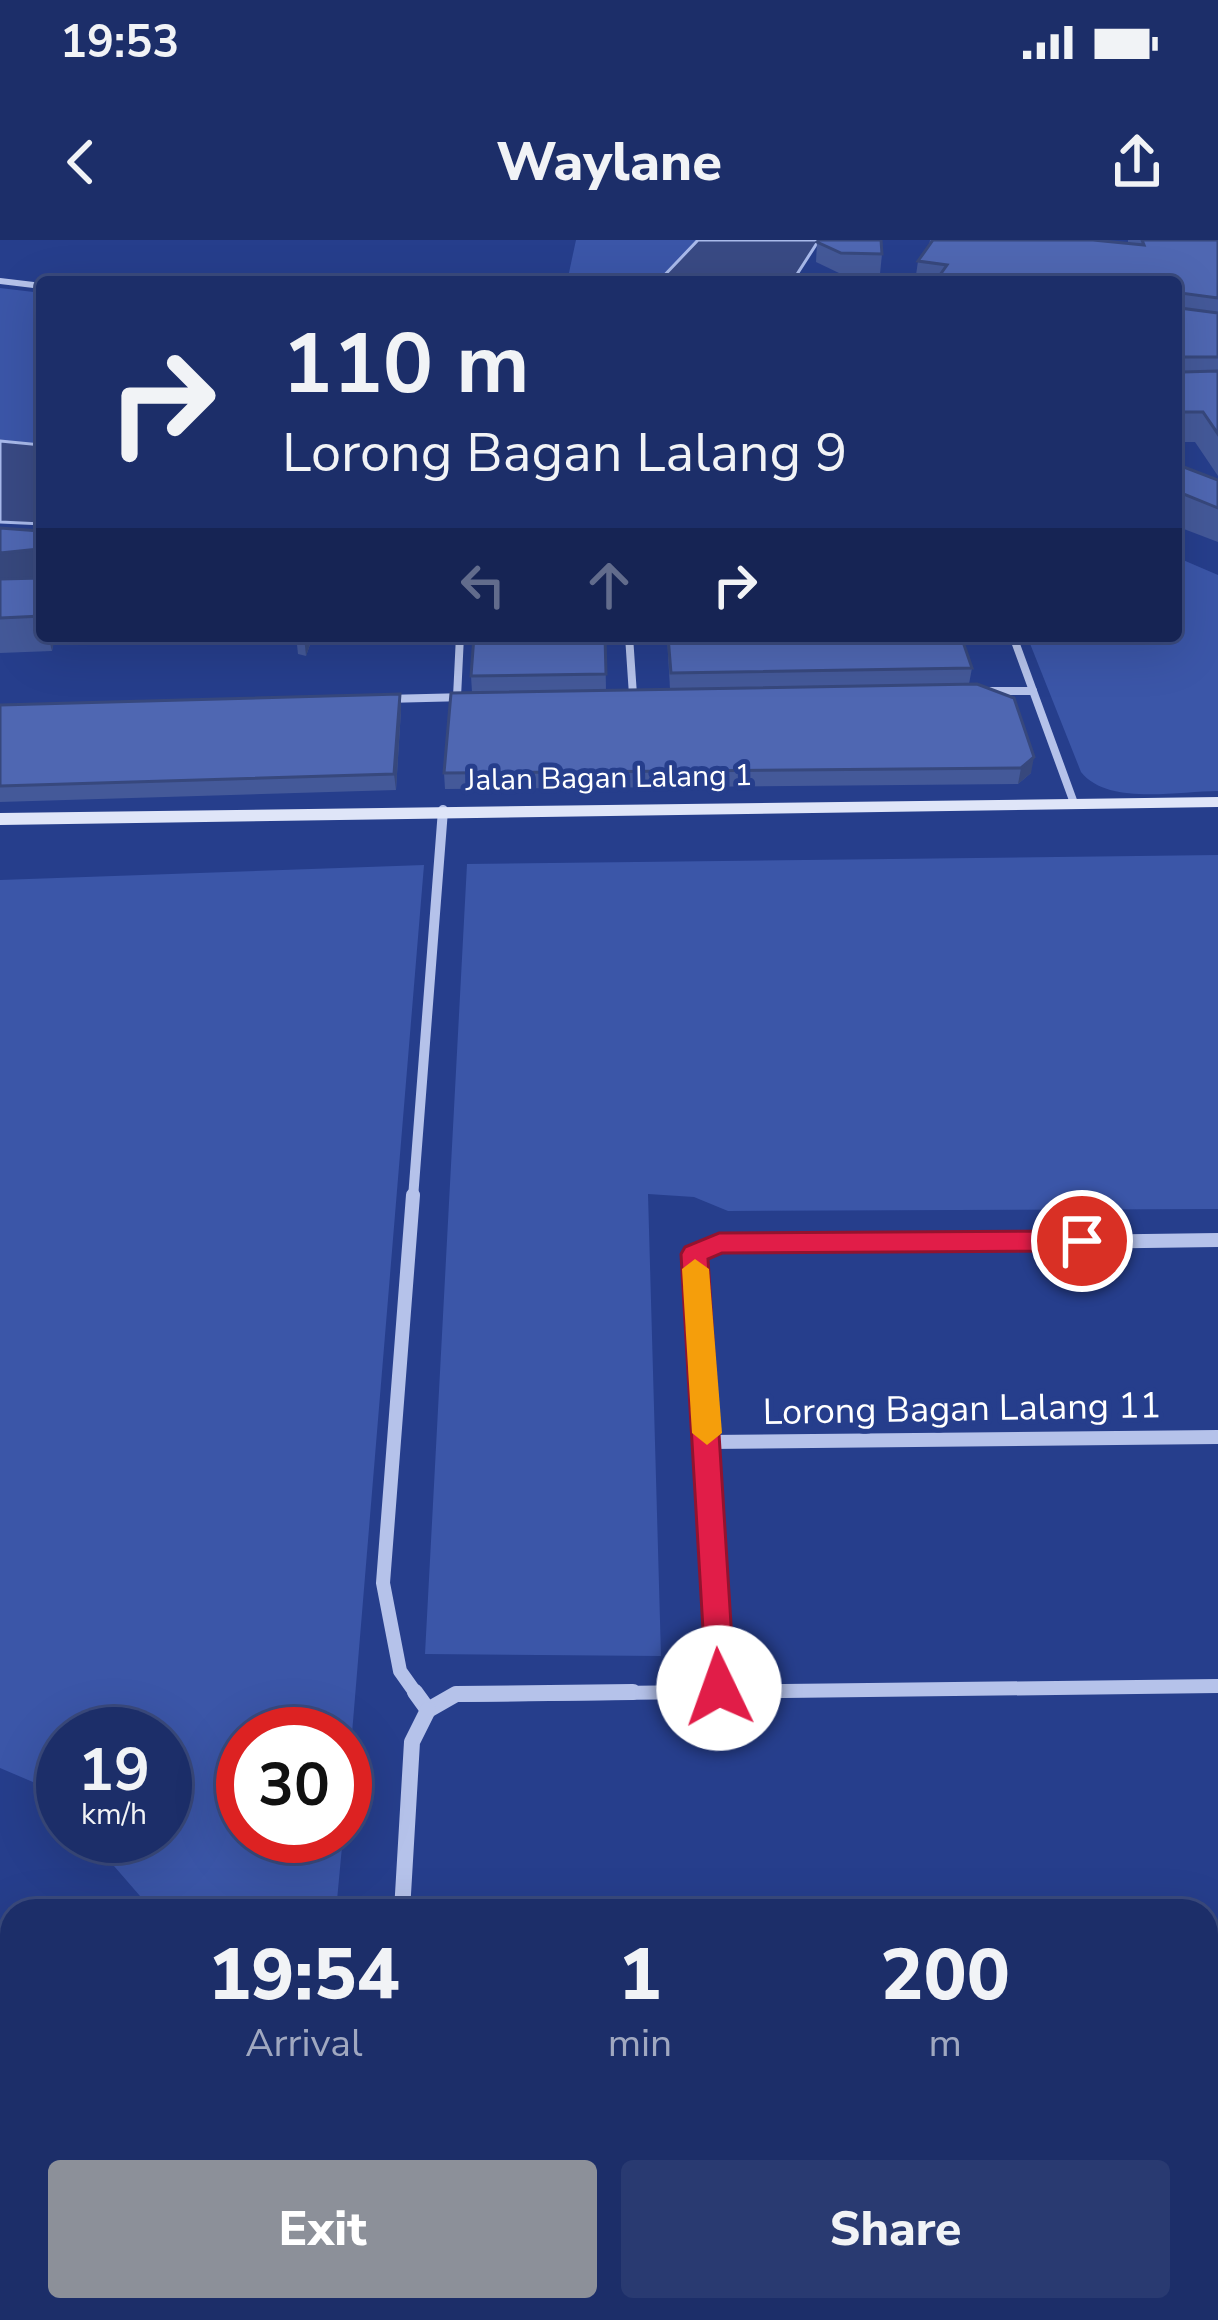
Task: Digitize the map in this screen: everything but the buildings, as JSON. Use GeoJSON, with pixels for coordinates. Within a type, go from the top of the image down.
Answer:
{"type":"FeatureCollection","features":[{"type":"Feature","properties":{"kind":"main road","name":"Jalan Bagan Lalang 1"},"geometry":{"type":"LineString","coordinates":[[0,819],[1218,802]]}},
{"type":"Feature","properties":{"kind":"street"},"geometry":{"type":"LineString","coordinates":[[0,281],[36,285]]}},
{"type":"Feature","properties":{"kind":"street"},"geometry":{"type":"LineString","coordinates":[[458,697],[460,642]]}},
{"type":"Feature","properties":{"kind":"street"},"geometry":{"type":"LineString","coordinates":[[629,642],[633,694]]}},
{"type":"Feature","properties":{"kind":"street"},"geometry":{"type":"LineString","coordinates":[[1015,642],[1074,803]]}},
{"type":"Feature","properties":{"kind":"street"},"geometry":{"type":"LineString","coordinates":[[962,692],[1033,691]]}},
{"type":"Feature","properties":{"kind":"street"},"geometry":{"type":"LineString","coordinates":[[611,695],[651,694]]}},
{"type":"Feature","properties":{"kind":"street"},"geometry":{"type":"LineString","coordinates":[[366,699],[479,697]]}},
{"type":"Feature","properties":{"kind":"street"},"geometry":{"type":"LineString","coordinates":[[428,1710],[400,1671],[383,1583],[443,810]]}},
{"type":"Feature","properties":{"kind":"street"},"geometry":{"type":"LineString","coordinates":[[719,1688],[694,1254],[719,1243],[1218,1240]]}},
{"type":"Feature","properties":{"kind":"street","name":"Lorong Bagan Lalang 11"},"geometry":{"type":"LineString","coordinates":[[708,1442],[1218,1437]]}},
{"type":"Feature","properties":{"kind":"street"},"geometry":{"type":"LineString","coordinates":[[403,1899],[412,1742],[428,1710],[456,1694],[1218,1686]]}},
{"type":"Feature","properties":{"kind":"shaded area"},"geometry":{"type":"Polygon","coordinates":[[[576,240],[698,240],[664,276],[568,276],[576,240]]]}},
{"type":"Feature","properties":{"kind":"shaded area"},"geometry":{"type":"Polygon","coordinates":[[[698,240],[819,240],[796,276],[664,276],[698,240]]]}},
{"type":"Feature","properties":{"kind":"shaded area"},"geometry":{"type":"Polygon","coordinates":[[[0,288],[36,292],[36,444],[0,441],[0,288]]]}},
{"type":"Feature","properties":{"kind":"shaded area"},"geometry":{"type":"Polygon","coordinates":[[[0,441],[36,444],[36,524],[0,522],[0,441]]]}},
{"type":"Feature","properties":{"kind":"shaded area"},"geometry":{"type":"Polygon","coordinates":[[[1182,560],[1218,575],[1218,791],[1126,793],[1093,783],[1081,772],[1029,642],[1182,642],[1182,560]]]}},
{"type":"Feature","properties":{"kind":"shaded area"},"geometry":{"type":"Polygon","coordinates":[[[1218,855],[1218,1209],[728,1211],[694,1197],[648,1194],[661,1656],[425,1654],[467,864],[1218,855]]]}},
{"type":"Feature","properties":{"kind":"shaded area"},"geometry":{"type":"Polygon","coordinates":[[[424,865],[354,1707],[216,1707],[216,1863],[340,1863],[337,1899],[143,1899],[111,1863],[192,1863],[192,1707],[36,1707],[36,1783],[0,1768],[0,880],[424,865]]]}},
{"type":"Feature","properties":{"kind":"slow traffic"},"geometry":{"type":"LineString","coordinates":[[695,1269],[707,1433]]}},
{"type":"Feature","properties":{"kind":"route"},"geometry":{"type":"LineString","coordinates":[[719,1688],[694,1254],[719,1243],[1082,1241]]}}]}
